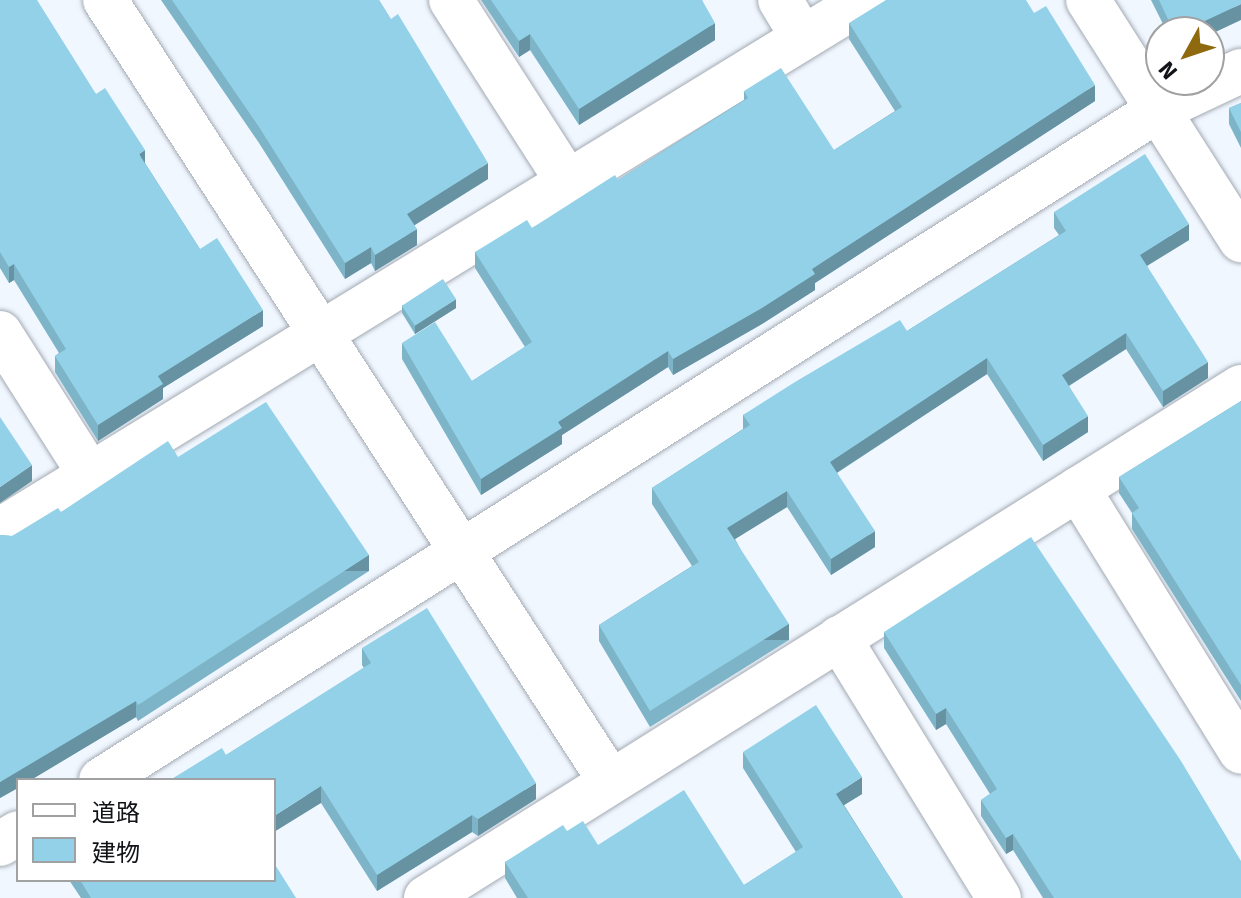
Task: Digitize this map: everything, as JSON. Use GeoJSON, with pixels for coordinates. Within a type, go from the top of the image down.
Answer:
{"type":"FeatureCollection","features":[{"type":"Feature","properties":{"kind":"street"},"geometry":{"type":"LineString","coordinates":[[105,0],[610,781]]}},
{"type":"Feature","properties":{"kind":"street"},"geometry":{"type":"LineString","coordinates":[[451,0],[568,182]]}},
{"type":"Feature","properties":{"kind":"street"},"geometry":{"type":"LineString","coordinates":[[780,0],[803,38]]}},
{"type":"Feature","properties":{"kind":"street"},"geometry":{"type":"LineString","coordinates":[[0,530],[865,0]]}},
{"type":"Feature","properties":{"kind":"street"},"geometry":{"type":"LineString","coordinates":[[1088,0],[1241,240]]}},
{"type":"Feature","properties":{"kind":"street"},"geometry":{"type":"LineString","coordinates":[[104,778],[1158,110],[1241,71]]}},
{"type":"Feature","properties":{"kind":"street"},"geometry":{"type":"LineString","coordinates":[[0,333],[90,475]]}},
{"type":"Feature","properties":{"kind":"street"},"geometry":{"type":"LineString","coordinates":[[426,898],[1241,387]]}},
{"type":"Feature","properties":{"kind":"street"},"geometry":{"type":"LineString","coordinates":[[1078,489],[1241,752]]}},
{"type":"Feature","properties":{"kind":"street"},"geometry":{"type":"LineString","coordinates":[[839,638],[999,898]]}},
{"type":"Feature","properties":{"kind":"building"},"geometry":{"type":"Polygon","coordinates":[[[0,0],[37,0],[96,94],[105,88],[145,150],[139,154],[200,249],[217,238],[263,310],[158,376],[163,384],[98,425],[55,356],[66,349],[14,264],[9,267],[0,252],[0,0]]]}},
{"type":"Feature","properties":{"kind":"building"},"geometry":{"type":"Polygon","coordinates":[[[172,0],[379,0],[391,19],[398,14],[488,163],[407,214],[417,229],[375,255],[371,247],[345,263],[259,127],[172,0]]]}},
{"type":"Feature","properties":{"kind":"building"},"geometry":{"type":"Polygon","coordinates":[[[491,0],[702,0],[715,23],[579,109],[530,34],[519,41],[491,0]]]}},
{"type":"Feature","properties":{"kind":"building"},"geometry":{"type":"Polygon","coordinates":[[[886,0],[1026,0],[1034,13],[1046,6],[1095,85],[812,269],[815,274],[673,359],[668,351],[558,422],[562,428],[481,479],[402,343],[435,322],[472,381],[532,342],[475,252],[527,220],[532,228],[615,175],[618,180],[748,98],[744,91],[781,68],[834,150],[902,107],[849,23],[886,0]]]}},
{"type":"Feature","properties":{"kind":"building"},"geometry":{"type":"Polygon","coordinates":[[[1159,0],[1241,0],[1241,4],[1215,16],[1166,16],[1159,0]]]}},
{"type":"Feature","properties":{"kind":"building"},"geometry":{"type":"Polygon","coordinates":[[[1241,103],[1241,132],[1229,108],[1241,103]]]}},
{"type":"Feature","properties":{"kind":"building"},"geometry":{"type":"Polygon","coordinates":[[[1145,154],[1189,224],[1140,255],[1208,362],[1163,391],[1126,333],[1062,375],[1088,416],[1043,445],[987,358],[830,462],[875,531],[831,559],[787,491],[727,528],[789,624],[650,711],[599,625],[699,562],[652,488],[750,425],[743,415],[795,382],[900,320],[907,331],[1066,231],[1054,212],[1145,154]]]}},
{"type":"Feature","properties":{"kind":"building"},"geometry":{"type":"Polygon","coordinates":[[[443,279],[456,299],[415,326],[402,306],[443,279]]]}},
{"type":"Feature","properties":{"kind":"building"},"geometry":{"type":"Polygon","coordinates":[[[1241,401],[1241,685],[1132,513],[1139,508],[1119,477],[1241,401]]]}},
{"type":"Feature","properties":{"kind":"building"},"geometry":{"type":"Polygon","coordinates":[[[266,402],[369,555],[138,705],[136,701],[0,782],[0,535],[12,536],[58,508],[61,512],[168,441],[178,457],[266,402]]]}},
{"type":"Feature","properties":{"kind":"building"},"geometry":{"type":"Polygon","coordinates":[[[0,417],[32,465],[0,487],[0,417]]]}},
{"type":"Feature","properties":{"kind":"building"},"geometry":{"type":"Polygon","coordinates":[[[1031,537],[1181,761],[1241,861],[1241,898],[1054,898],[1013,834],[1006,838],[981,800],[997,789],[946,708],[936,714],[884,632],[1031,537]]]}},
{"type":"Feature","properties":{"kind":"building"},"geometry":{"type":"Polygon","coordinates":[[[427,608],[536,783],[478,819],[472,815],[377,875],[321,786],[276,815],[276,778],[173,778],[222,748],[226,755],[371,663],[362,648],[427,608]]]}},
{"type":"Feature","properties":{"kind":"building"},"geometry":{"type":"Polygon","coordinates":[[[816,705],[862,777],[836,794],[903,898],[528,898],[505,862],[563,825],[567,831],[583,821],[598,845],[684,790],[744,885],[803,847],[743,752],[816,705]]]}},
{"type":"Feature","properties":{"kind":"building"},"geometry":{"type":"Polygon","coordinates":[[[276,866],[296,898],[91,898],[81,882],[276,882],[276,866]]]}}]}
